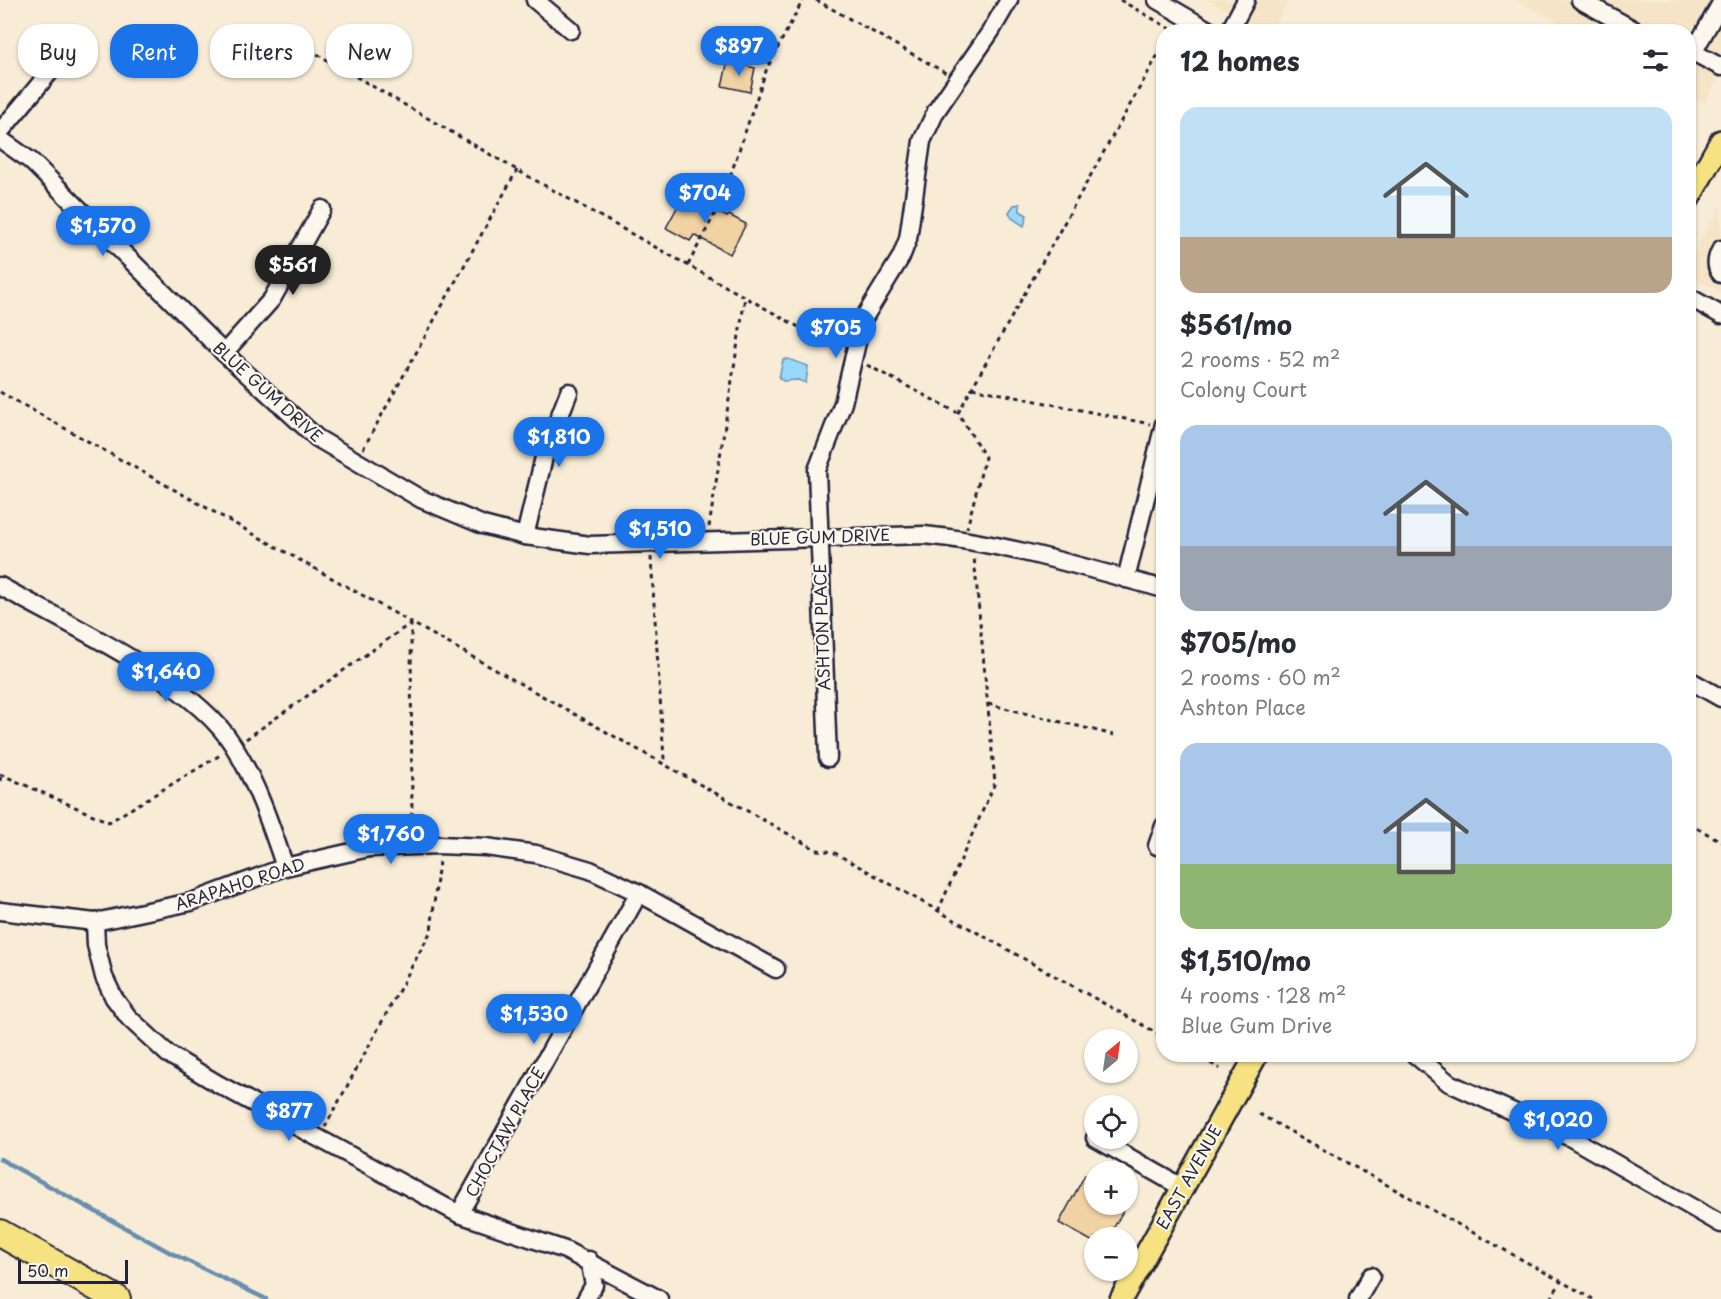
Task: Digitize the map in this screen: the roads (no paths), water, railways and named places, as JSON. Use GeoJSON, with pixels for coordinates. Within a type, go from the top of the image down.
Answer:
{"type":"FeatureCollection","features":[{"type":"Feature","properties":{"kind":"highway"},"geometry":{"type":"LineString","coordinates":[[0,1233],[117,1299]]}},
{"type":"Feature","properties":{"kind":"main road"},"geometry":{"type":"LineString","coordinates":[[1696,186],[1721,141]]}},
{"type":"Feature","properties":{"kind":"main road","name":"EAST AVENUE"},"geometry":{"type":"LineString","coordinates":[[1121,1299],[1253,1062]]}},
{"type":"Feature","properties":{"kind":"street"},"geometry":{"type":"LineString","coordinates":[[535,0],[571,30]]}},
{"type":"Feature","properties":{"kind":"street","name":"ASHTON PLACE"},"geometry":{"type":"LineString","coordinates":[[828,758],[818,537],[818,470],[843,404],[862,321],[908,239],[922,141],[936,111],[991,32],[1009,0]]}},
{"type":"Feature","properties":{"kind":"street"},"geometry":{"type":"LineString","coordinates":[[1157,0],[1181,7],[1202,24]]}},
{"type":"Feature","properties":{"kind":"street"},"geometry":{"type":"LineString","coordinates":[[1233,24],[1246,0]]}},
{"type":"Feature","properties":{"kind":"street"},"geometry":{"type":"LineString","coordinates":[[1580,0],[1624,24]]}},
{"type":"Feature","properties":{"kind":"street"},"geometry":{"type":"LineString","coordinates":[[1696,43],[1721,3]]}},
{"type":"Feature","properties":{"kind":"street"},"geometry":{"type":"LineString","coordinates":[[1696,54],[1721,67]]}},
{"type":"Feature","properties":{"kind":"street"},"geometry":{"type":"LineString","coordinates":[[0,132],[45,78]]}},
{"type":"Feature","properties":{"kind":"street","name":"BLUE GUM DRIVE"},"geometry":{"type":"LineString","coordinates":[[0,139],[31,161],[224,353],[317,438],[421,499],[483,525],[525,536],[590,545],[924,535],[968,540],[1156,587]]}},
{"type":"Feature","properties":{"kind":"street"},"geometry":{"type":"LineString","coordinates":[[224,353],[272,299],[322,209]]}},
{"type":"Feature","properties":{"kind":"street"},"geometry":{"type":"LineString","coordinates":[[1721,249],[1716,259],[1717,269],[1721,274]]}},
{"type":"Feature","properties":{"kind":"street"},"geometry":{"type":"LineString","coordinates":[[1696,301],[1721,315]]}},
{"type":"Feature","properties":{"kind":"street"},"geometry":{"type":"LineString","coordinates":[[525,536],[544,453],[569,392]]}},
{"type":"Feature","properties":{"kind":"street"},"geometry":{"type":"LineString","coordinates":[[1126,579],[1156,457]]}},
{"type":"Feature","properties":{"kind":"street"},"geometry":{"type":"LineString","coordinates":[[0,586],[148,669],[200,706],[233,744],[264,807],[285,867]]}},
{"type":"Feature","properties":{"kind":"street"},"geometry":{"type":"LineString","coordinates":[[1696,684],[1721,698]]}},
{"type":"Feature","properties":{"kind":"street","name":"ARAPAHO ROAD"},"geometry":{"type":"LineString","coordinates":[[0,911],[95,922],[191,903],[285,867],[369,848],[439,845],[486,847],[536,854],[590,870],[639,892],[776,969]]}},
{"type":"Feature","properties":{"kind":"street","name":"CHOCTAW PLACE"},"geometry":{"type":"LineString","coordinates":[[459,1215],[639,892]]}},
{"type":"Feature","properties":{"kind":"street"},"geometry":{"type":"LineString","coordinates":[[95,922],[96,945],[104,977],[114,998],[147,1036],[168,1054],[459,1215],[589,1260],[659,1299]]}},
{"type":"Feature","properties":{"kind":"street"},"geometry":{"type":"LineString","coordinates":[[1424,1062],[1449,1083],[1571,1138],[1721,1224]]}},
{"type":"Feature","properties":{"kind":"street"},"geometry":{"type":"LineString","coordinates":[[1114,1149],[1183,1188]]}},
{"type":"Feature","properties":{"kind":"street"},"geometry":{"type":"LineString","coordinates":[[586,1299],[594,1285],[589,1260]]}},
{"type":"Feature","properties":{"kind":"street"},"geometry":{"type":"LineString","coordinates":[[1358,1299],[1371,1276]]}},
{"type":"Feature","properties":{"kind":"water"},"geometry":{"type":"Polygon","coordinates":[[[1020,204],[1020,211],[1027,215],[1024,226],[1012,218],[1009,212],[1014,205],[1020,204]]]}},
{"type":"Feature","properties":{"kind":"water"},"geometry":{"type":"Polygon","coordinates":[[[788,359],[808,366],[806,383],[798,380],[783,381],[779,378],[783,360],[788,359]]]}},
{"type":"Feature","properties":{"kind":"waterway"},"geometry":{"type":"LineString","coordinates":[[0,1159],[171,1253],[266,1299]]}}]}
